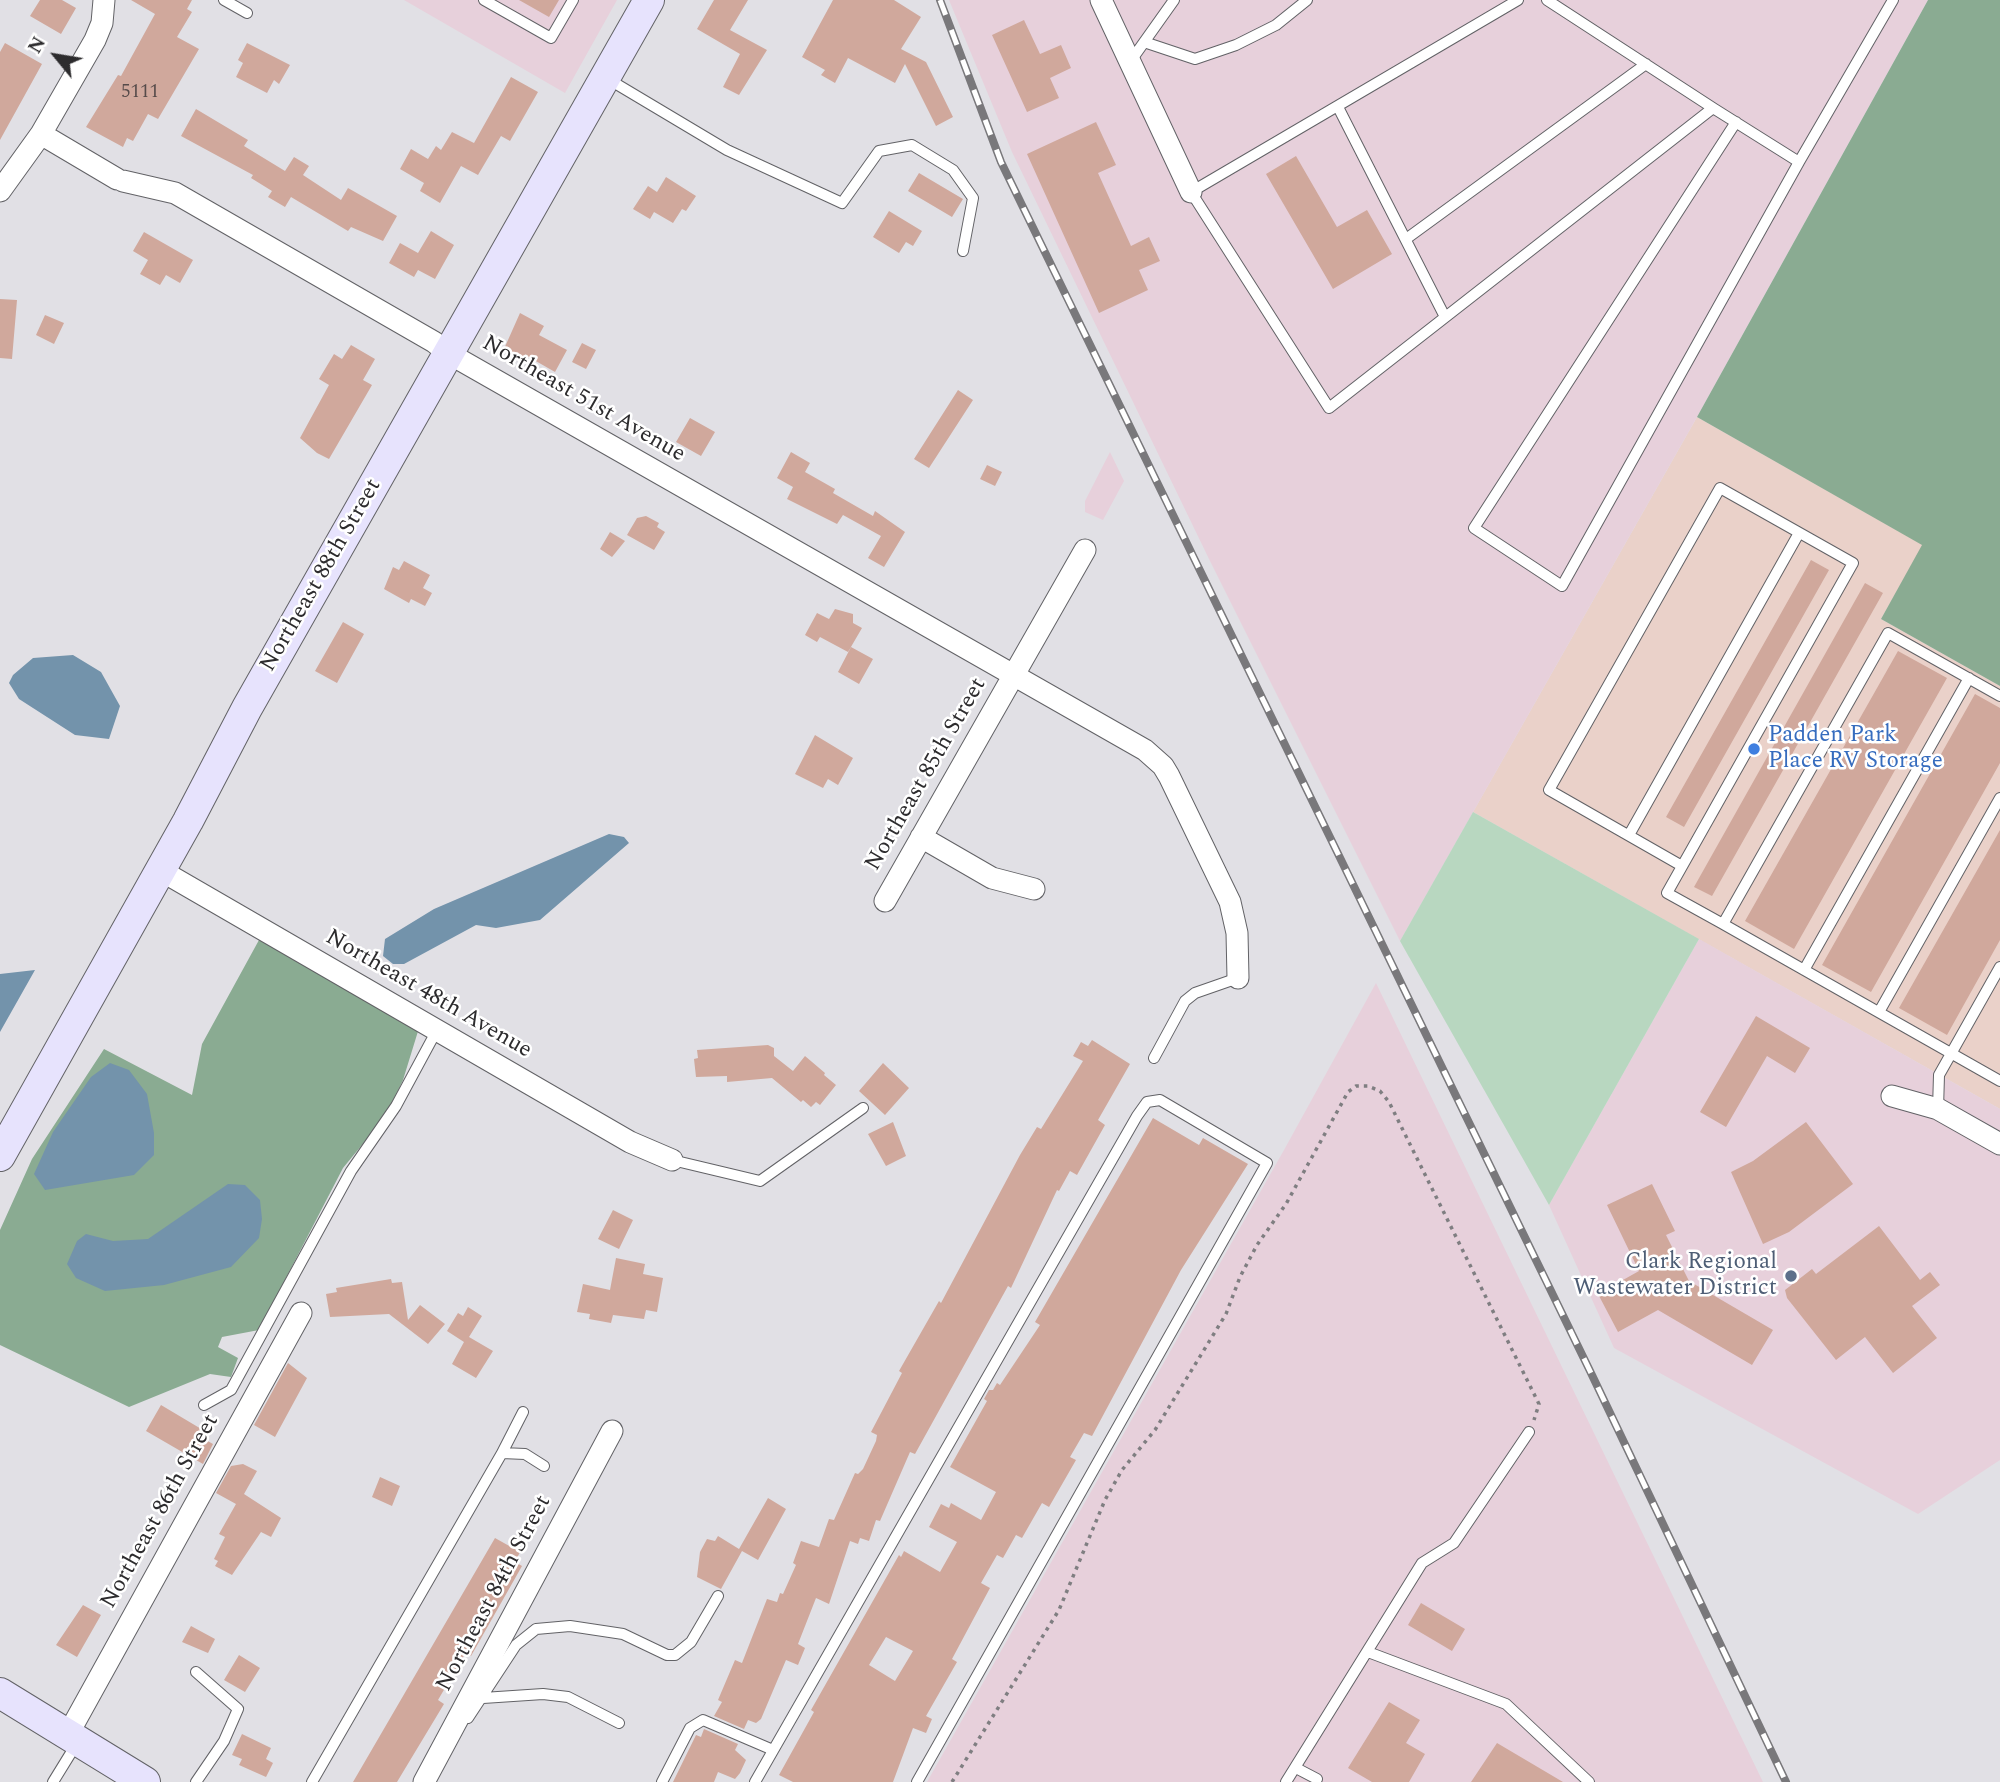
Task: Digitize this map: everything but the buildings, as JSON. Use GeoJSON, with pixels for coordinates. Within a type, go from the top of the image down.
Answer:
{"type":"FeatureCollection","features":[{"type":"Feature","properties":{"kind":"main road","name":"Northeast 88th Street"},"geometry":{"type":"LineString","coordinates":[[0,1156],[247,708],[649,0]]}},
{"type":"Feature","properties":{"kind":"main road"},"geometry":{"type":"LineString","coordinates":[[0,1693],[72,1740],[145,1782]]}},
{"type":"Feature","properties":{"kind":"street"},"geometry":{"type":"LineString","coordinates":[[0,191],[41,134],[95,40],[102,23],[104,0]]}},
{"type":"Feature","properties":{"kind":"street"},"geometry":{"type":"LineString","coordinates":[[1101,0],[1191,192]]}},
{"type":"Feature","properties":{"kind":"street","name":"Northeast 51st Avenue"},"geometry":{"type":"LineString","coordinates":[[41,134],[120,180],[175,193],[435,342],[448,353],[1145,750],[1163,766],[1230,902],[1237,933],[1238,978]]}},
{"type":"Feature","properties":{"kind":"street","name":"Northeast 85th Street"},"geometry":{"type":"LineString","coordinates":[[885,901],[1085,550]]}},
{"type":"Feature","properties":{"kind":"street"},"geometry":{"type":"LineString","coordinates":[[921,838],[992,878],[1034,890]]}},
{"type":"Feature","properties":{"kind":"street","name":"Northeast 48th Avenue"},"geometry":{"type":"LineString","coordinates":[[160,870],[630,1142],[672,1160]]}},
{"type":"Feature","properties":{"kind":"street"},"geometry":{"type":"LineString","coordinates":[[1892,1096],[1937,1108],[2000,1144]]}},
{"type":"Feature","properties":{"kind":"street","name":"Northeast 86th Street"},"geometry":{"type":"LineString","coordinates":[[72,1740],[301,1313]]}},
{"type":"Feature","properties":{"kind":"street","name":"Northeast 84th Street"},"geometry":{"type":"LineString","coordinates":[[424,1782],[612,1431]]}},
{"type":"Feature","properties":{"kind":"lane"},"geometry":{"type":"LineString","coordinates":[[224,0],[247,13]]}},
{"type":"Feature","properties":{"kind":"lane"},"geometry":{"type":"LineString","coordinates":[[484,0],[551,38],[573,0]]}},
{"type":"Feature","properties":{"kind":"lane"},"geometry":{"type":"LineString","coordinates":[[1130,62],[1174,0]]}},
{"type":"Feature","properties":{"kind":"lane"},"geometry":{"type":"LineString","coordinates":[[1144,42],[1195,59],[1236,45],[1276,25],[1307,0]]}},
{"type":"Feature","properties":{"kind":"lane"},"geometry":{"type":"LineString","coordinates":[[1518,0],[1191,192],[1329,408],[1713,108]]}},
{"type":"Feature","properties":{"kind":"lane"},"geometry":{"type":"LineString","coordinates":[[1547,0],[1799,162]]}},
{"type":"Feature","properties":{"kind":"lane"},"geometry":{"type":"LineString","coordinates":[[1735,122],[1474,528],[1562,586],[1799,162],[1893,0]]}},
{"type":"Feature","properties":{"kind":"lane"},"geometry":{"type":"LineString","coordinates":[[1406,239],[1646,64]]}},
{"type":"Feature","properties":{"kind":"lane"},"geometry":{"type":"LineString","coordinates":[[605,77],[727,150],[842,203],[879,151],[912,145],[953,170],[973,198],[963,251]]}},
{"type":"Feature","properties":{"kind":"lane"},"geometry":{"type":"LineString","coordinates":[[1338,107],[1445,317]]}},
{"type":"Feature","properties":{"kind":"lane"},"geometry":{"type":"LineString","coordinates":[[1682,866],[1549,790],[1720,488],[1853,563],[1682,866],[1667,892],[2000,1081]]}},
{"type":"Feature","properties":{"kind":"lane"},"geometry":{"type":"LineString","coordinates":[[1629,835],[1799,533]]}},
{"type":"Feature","properties":{"kind":"lane"},"geometry":{"type":"LineString","coordinates":[[1723,924],[1888,633],[2000,696]]}},
{"type":"Feature","properties":{"kind":"lane"},"geometry":{"type":"LineString","coordinates":[[1804,970],[1969,678]]}},
{"type":"Feature","properties":{"kind":"lane"},"geometry":{"type":"LineString","coordinates":[[1879,1012],[2000,798]]}},
{"type":"Feature","properties":{"kind":"lane"},"geometry":{"type":"LineString","coordinates":[[1937,1108],[1939,1075],[2000,967]]}},
{"type":"Feature","properties":{"kind":"lane"},"geometry":{"type":"LineString","coordinates":[[1154,1058],[1185,1001],[1195,993],[1238,978]]}},
{"type":"Feature","properties":{"kind":"lane"},"geometry":{"type":"LineString","coordinates":[[204,1405],[231,1390],[351,1171],[397,1106],[437,1030]]}},
{"type":"Feature","properties":{"kind":"lane"},"geometry":{"type":"LineString","coordinates":[[754,1782],[1137,1116],[1147,1102],[1160,1100],[1267,1163],[917,1782]]}},
{"type":"Feature","properties":{"kind":"lane"},"geometry":{"type":"LineString","coordinates":[[672,1160],[760,1181],[863,1108]]}},
{"type":"Feature","properties":{"kind":"lane"},"geometry":{"type":"LineString","coordinates":[[312,1782],[523,1412]]}},
{"type":"Feature","properties":{"kind":"lane"},"geometry":{"type":"LineString","coordinates":[[1286,1782],[1422,1563],[1454,1544],[1529,1432]]}},
{"type":"Feature","properties":{"kind":"lane"},"geometry":{"type":"LineString","coordinates":[[502,1453],[525,1454],[544,1466]]}},
{"type":"Feature","properties":{"kind":"lane"},"geometry":{"type":"LineString","coordinates":[[446,1740],[483,1698],[516,1646],[536,1629],[570,1626],[623,1634],[667,1655],[675,1655],[691,1642],[718,1596]]}},
{"type":"Feature","properties":{"kind":"lane"},"geometry":{"type":"LineString","coordinates":[[1368,1652],[1506,1704],[1589,1782]]}},
{"type":"Feature","properties":{"kind":"lane"},"geometry":{"type":"LineString","coordinates":[[196,1672],[238,1709],[224,1741],[196,1782]]}},
{"type":"Feature","properties":{"kind":"lane"},"geometry":{"type":"LineString","coordinates":[[483,1698],[543,1694],[568,1697],[619,1723]]}},
{"type":"Feature","properties":{"kind":"lane"},"geometry":{"type":"LineString","coordinates":[[662,1782],[690,1727],[702,1720],[773,1750]]}},
{"type":"Feature","properties":{"kind":"lane"},"geometry":{"type":"LineString","coordinates":[[52,1782],[72,1740]]}},
{"type":"Feature","properties":{"kind":"lane"},"geometry":{"type":"LineString","coordinates":[[1296,1768],[1318,1781]]}},
{"type":"Feature","properties":{"kind":"path"},"geometry":{"type":"LineString","coordinates":[[952,1782],[1059,1610],[1081,1563],[1105,1500],[1122,1470],[1155,1430],[1226,1314],[1240,1277],[1257,1245],[1286,1204],[1348,1092],[1356,1086],[1368,1086],[1380,1091],[1389,1102],[1503,1328],[1522,1374],[1539,1404],[1529,1432]]}},
{"type":"Feature","properties":{"kind":"shaded area"},"geometry":{"type":"Polygon","coordinates":[[[404,0],[617,0],[565,93],[404,0]]]}},
{"type":"Feature","properties":{"kind":"shaded area"},"geometry":{"type":"Polygon","coordinates":[[[949,0],[1928,0],[1697,417],[1400,941],[1209,559],[1012,152],[949,0]]]}},
{"type":"Feature","properties":{"kind":"shaded area","name":"Padden Park Place RV Storage"},"geometry":{"type":"Polygon","coordinates":[[[1697,417],[1923,545],[1881,619],[2000,686],[2000,1109],[1473,812],[1697,417]]]}},
{"type":"Feature","properties":{"kind":"shaded area"},"geometry":{"type":"Polygon","coordinates":[[[1110,452],[1124,481],[1103,520],[1085,512],[1085,501],[1110,452]]]}},
{"type":"Feature","properties":{"kind":"shaded area","name":"Clark Regional Wastewater District"},"geometry":{"type":"Polygon","coordinates":[[[1699,939],[2000,1109],[2000,1460],[1918,1514],[1614,1348],[1549,1205],[1699,939]]]}},
{"type":"Feature","properties":{"kind":"shaded area"},"geometry":{"type":"Polygon","coordinates":[[[1376,983],[1763,1782],[927,1782],[1284,1150],[1376,983]]]}},
{"type":"Feature","properties":{"kind":"green space"},"geometry":{"type":"Polygon","coordinates":[[[1928,0],[2000,0],[2000,686],[1881,619],[1922,545],[1697,417],[1928,0]]]}},
{"type":"Feature","properties":{"kind":"green space"},"geometry":{"type":"Polygon","coordinates":[[[1473,812],[1699,939],[1549,1205],[1400,941],[1473,812]]]}},
{"type":"Feature","properties":{"kind":"green space"},"geometry":{"type":"Polygon","coordinates":[[[259,940],[419,1028],[403,1080],[385,1117],[343,1168],[259,1330],[222,1337],[218,1347],[238,1358],[231,1377],[210,1374],[129,1407],[0,1345],[0,1230],[32,1159],[104,1049],[192,1095],[202,1044],[259,940]]]}},
{"type":"Feature","properties":{"kind":"water"},"geometry":{"type":"Polygon","coordinates":[[[73,655],[101,672],[120,706],[109,739],[75,735],[19,699],[9,683],[13,675],[33,658],[73,655]]]}},
{"type":"Feature","properties":{"kind":"water"},"geometry":{"type":"Polygon","coordinates":[[[609,834],[624,837],[629,843],[540,920],[496,928],[476,925],[404,964],[393,964],[383,956],[385,939],[434,909],[609,834]]]}},
{"type":"Feature","properties":{"kind":"water"},"geometry":{"type":"Polygon","coordinates":[[[35,970],[0,1032],[0,974],[35,970]]]}},
{"type":"Feature","properties":{"kind":"water"},"geometry":{"type":"Polygon","coordinates":[[[110,1063],[129,1070],[147,1094],[154,1133],[154,1155],[134,1175],[45,1190],[34,1174],[53,1132],[91,1077],[110,1063]]]}},
{"type":"Feature","properties":{"kind":"water"},"geometry":{"type":"Polygon","coordinates":[[[228,1184],[245,1185],[260,1200],[262,1219],[259,1238],[231,1267],[164,1285],[105,1291],[76,1278],[67,1264],[77,1241],[86,1234],[113,1241],[148,1239],[228,1184]]]}},
{"type":"Feature","properties":{"kind":"railway"},"geometry":{"type":"LineString","coordinates":[[940,0],[1001,162],[1591,1373],[1786,1782]]}},
{"type":"Feature","properties":{"kind":"place","name":"Padden Park Place RV Storage"},"geometry":{"type":"Point","coordinates":[1754,749]}},
{"type":"Feature","properties":{"kind":"place","name":"Clark Regional Wastewater District"},"geometry":{"type":"Point","coordinates":[1791,1276]}}]}
